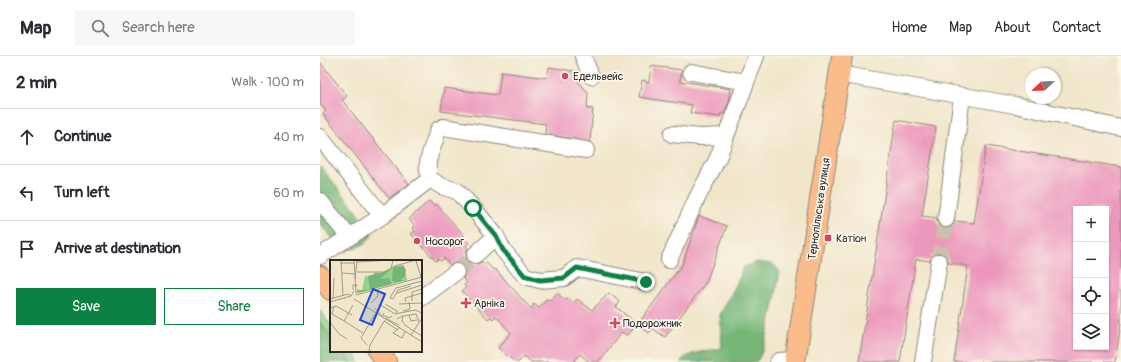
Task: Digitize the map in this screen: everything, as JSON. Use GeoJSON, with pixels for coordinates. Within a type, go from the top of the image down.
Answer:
{"type":"FeatureCollection","features":[{"type":"Feature","properties":{"kind":"main road","name":"Тернопільська вулиця"},"geometry":{"type":"LineString","coordinates":[[789,361],[840,65]]}},
{"type":"Feature","properties":{"kind":"main road"},"geometry":{"type":"LineString","coordinates":[[320,276],[330,289]]}},
{"type":"Feature","properties":{"kind":"main road"},"geometry":{"type":"LineString","coordinates":[[379,352],[386,362]]}},
{"type":"Feature","properties":{"kind":"lane"},"geometry":{"type":"LineString","coordinates":[[582,56],[591,76]]}},
{"type":"Feature","properties":{"kind":"lane"},"geometry":{"type":"LineString","coordinates":[[669,260],[697,198],[718,158],[756,56]]}},
{"type":"Feature","properties":{"kind":"lane"},"geometry":{"type":"LineString","coordinates":[[840,65],[962,96],[1014,104],[1121,128]]}},
{"type":"Feature","properties":{"kind":"lane"},"geometry":{"type":"LineString","coordinates":[[691,72],[746,82]]}},
{"type":"Feature","properties":{"kind":"lane"},"geometry":{"type":"LineString","coordinates":[[946,219],[962,96]]}},
{"type":"Feature","properties":{"kind":"lane"},"geometry":{"type":"LineString","coordinates":[[586,150],[443,127],[438,130],[427,165],[430,179],[440,186],[457,191],[496,236],[503,250],[525,276],[540,280],[564,278],[577,268],[646,282]]}},
{"type":"Feature","properties":{"kind":"lane"},"geometry":{"type":"LineString","coordinates":[[672,134],[699,137],[726,136]]}},
{"type":"Feature","properties":{"kind":"lane"},"geometry":{"type":"LineString","coordinates":[[320,137],[382,216]]}},
{"type":"Feature","properties":{"kind":"lane"},"geometry":{"type":"LineString","coordinates":[[320,256],[382,216],[430,179]]}},
{"type":"Feature","properties":{"kind":"lane"},"geometry":{"type":"LineString","coordinates":[[320,201],[349,237]]}},
{"type":"Feature","properties":{"kind":"lane"},"geometry":{"type":"LineString","coordinates":[[475,255],[496,236]]}},
{"type":"Feature","properties":{"kind":"lane"},"geometry":{"type":"LineString","coordinates":[[923,362],[939,262]]}},
{"type":"Feature","properties":{"kind":"lane"},"geometry":{"type":"LineString","coordinates":[[422,297],[456,272]]}},
{"type":"Feature","properties":{"kind":"green space"},"geometry":{"type":"Polygon","coordinates":[[[320,166],[356,210],[372,235],[360,246],[343,250],[320,224],[320,166]]]}},
{"type":"Feature","properties":{"kind":"green space"},"geometry":{"type":"Polygon","coordinates":[[[757,262],[773,264],[780,272],[774,306],[764,346],[756,362],[680,362],[684,358],[698,352],[719,349],[722,346],[720,315],[740,277],[742,268],[757,262]]]}},
{"type":"Feature","properties":{"kind":"green space"},"geometry":{"type":"Polygon","coordinates":[[[320,311],[330,324],[330,352],[353,352],[360,362],[320,362],[320,311]]]}},
{"type":"Feature","properties":{"kind":"green space"},"geometry":{"type":"Polygon","coordinates":[[[320,322],[330,335],[330,352],[344,352],[352,362],[320,362],[320,322]]]}},
{"type":"Feature","properties":{"kind":"building"},"geometry":{"type":"Polygon","coordinates":[[[320,62],[347,96],[342,100],[409,184],[389,198],[323,114],[326,111],[320,104],[320,62]]]}},
{"type":"Feature","properties":{"kind":"building"},"geometry":{"type":"Polygon","coordinates":[[[651,66],[682,70],[680,81],[731,89],[729,101],[724,114],[721,113],[720,117],[690,113],[692,105],[639,97],[642,80],[649,82],[651,66]]]}},
{"type":"Feature","properties":{"kind":"building"},"geometry":{"type":"Polygon","coordinates":[[[549,67],[579,72],[578,81],[588,93],[587,109],[593,109],[590,142],[545,134],[546,124],[441,111],[444,88],[498,95],[501,72],[547,78],[549,67]]]}},
{"type":"Feature","properties":{"kind":"building"},"geometry":{"type":"Polygon","coordinates":[[[896,120],[936,127],[922,216],[937,218],[937,223],[944,228],[950,228],[955,221],[974,223],[986,146],[1121,167],[1121,323],[1115,362],[954,362],[968,266],[948,263],[948,259],[945,255],[936,253],[932,256],[930,261],[916,259],[900,362],[859,362],[896,120]]]}},
{"type":"Feature","properties":{"kind":"building"},"geometry":{"type":"Polygon","coordinates":[[[429,201],[434,206],[436,204],[464,235],[463,237],[469,243],[466,246],[468,248],[466,257],[468,262],[477,264],[482,262],[484,264],[486,262],[493,270],[495,269],[531,309],[534,304],[539,308],[547,299],[550,301],[557,293],[566,301],[568,298],[574,303],[577,299],[592,310],[609,293],[620,302],[616,307],[637,324],[627,336],[622,332],[598,362],[589,362],[580,354],[574,362],[531,362],[524,356],[519,362],[515,362],[498,348],[511,333],[496,316],[493,319],[491,317],[488,319],[462,291],[466,288],[464,285],[467,283],[463,279],[465,271],[463,266],[459,263],[450,265],[444,258],[441,261],[438,259],[436,261],[411,234],[415,231],[413,228],[415,226],[409,219],[429,201]]]}},
{"type":"Feature","properties":{"kind":"building"},"geometry":{"type":"Polygon","coordinates":[[[699,216],[727,226],[706,282],[665,337],[652,328],[649,333],[637,325],[682,265],[699,216]]]}},
{"type":"Feature","properties":{"kind":"tunnel"},"geometry":{"type":"LineString","coordinates":[[939,262],[946,219]]}},
{"type":"Feature","properties":{"kind":"tunnel"},"geometry":{"type":"LineString","coordinates":[[456,272],[475,255]]}},
{"type":"Feature","properties":{"kind":"place","name":"Едельвейс"},"geometry":{"type":"Point","coordinates":[565,76]}},
{"type":"Feature","properties":{"kind":"place","name":"Катіон"},"geometry":{"type":"Point","coordinates":[828,238]}},
{"type":"Feature","properties":{"kind":"place","name":"Носорог"},"geometry":{"type":"Point","coordinates":[417,241]}},
{"type":"Feature","properties":{"kind":"place","name":"Арніка"},"geometry":{"type":"Point","coordinates":[466,303]}},
{"type":"Feature","properties":{"kind":"place","name":"Подорожник"},"geometry":{"type":"Point","coordinates":[615,323]}},
{"type":"Feature","properties":{"kind":"route"},"geometry":{"type":"LineString","coordinates":[[473,208],[496,236],[503,250],[525,276],[540,280],[564,278],[577,268],[646,282]]}}]}
